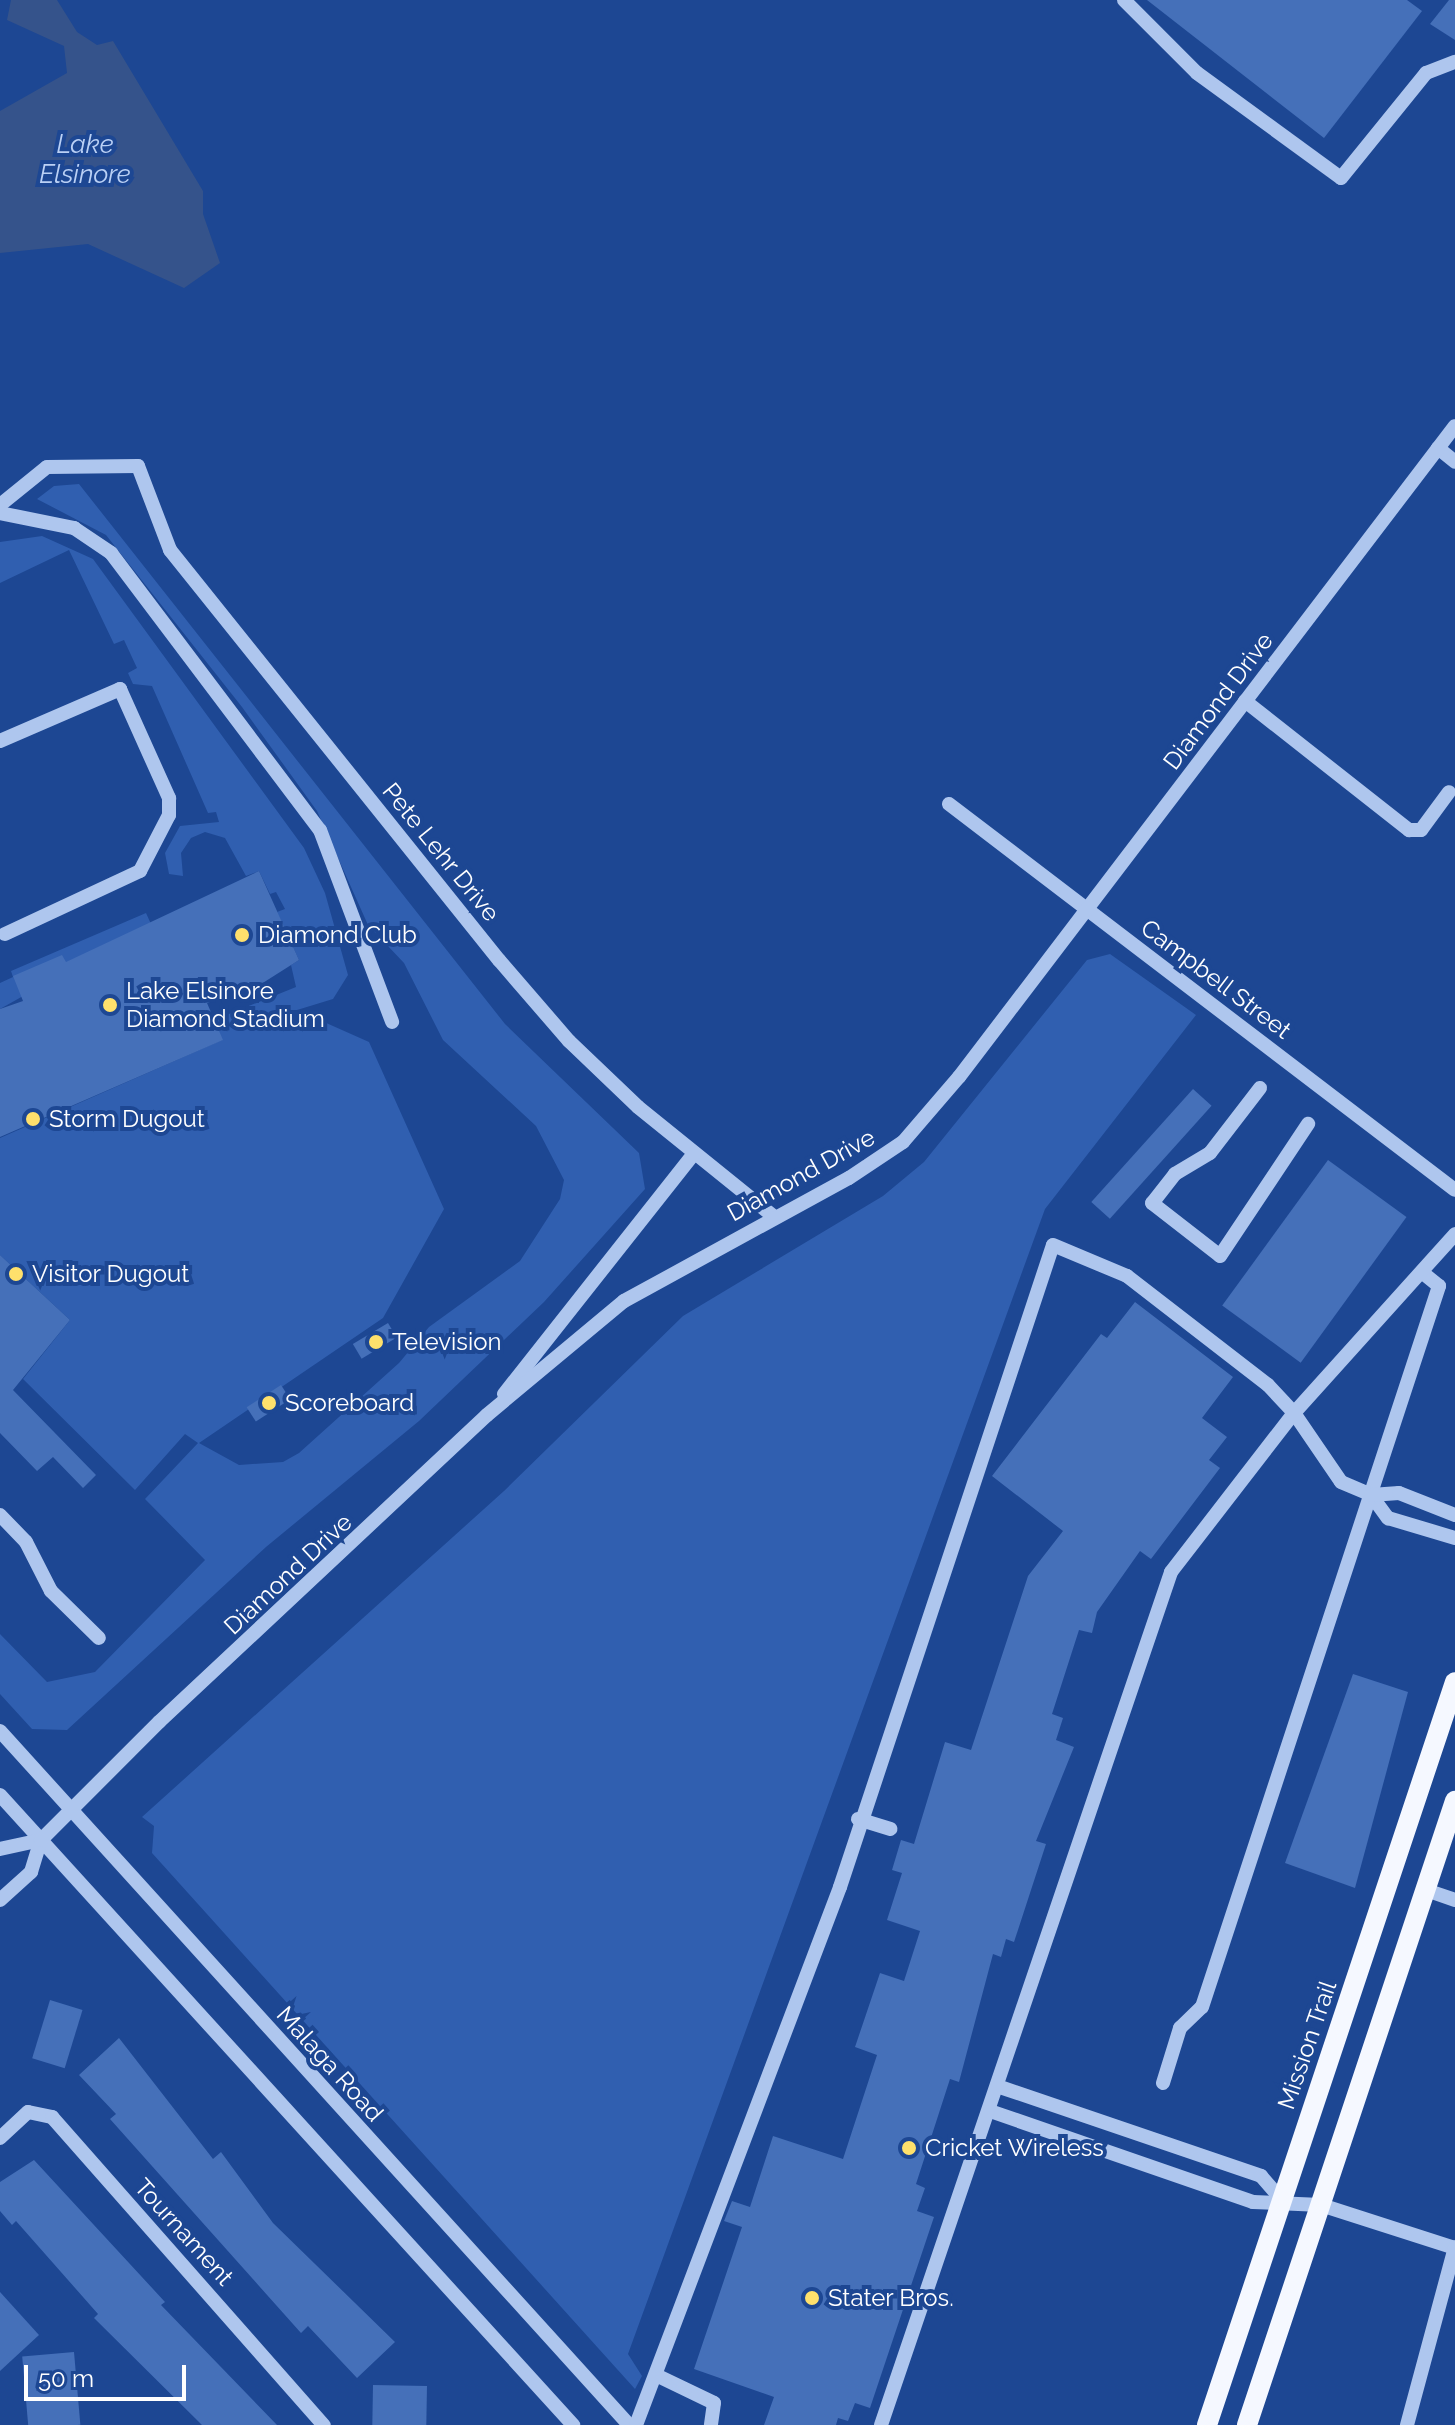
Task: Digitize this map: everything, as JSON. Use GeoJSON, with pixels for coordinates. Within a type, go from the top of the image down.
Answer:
{"type":"FeatureCollection","features":[{"type":"Feature","properties":{"kind":"main road","name":"Mission Trail"},"geometry":{"type":"LineString","coordinates":[[1207,2425],[1455,1682]]}},
{"type":"Feature","properties":{"kind":"main road"},"geometry":{"type":"LineString","coordinates":[[1247,2425],[1455,1801]]}},
{"type":"Feature","properties":{"kind":"street"},"geometry":{"type":"LineString","coordinates":[[1124,0],[1197,73],[1341,178],[1426,73],[1455,62]]}},
{"type":"Feature","properties":{"kind":"street","name":"Diamond Drive"},"geometry":{"type":"LineString","coordinates":[[0,1900],[31,1872],[41,1840],[487,1415],[624,1301],[772,1215],[849,1178],[903,1142],[1087,909],[1455,426]]}},
{"type":"Feature","properties":{"kind":"street"},"geometry":{"type":"LineString","coordinates":[[1438,448],[1455,462]]}},
{"type":"Feature","properties":{"kind":"street","name":"Pete Lehr Drive"},"geometry":{"type":"LineString","coordinates":[[0,505],[47,467],[138,466],[170,550],[499,960],[569,1041],[694,1153],[772,1215]]}},
{"type":"Feature","properties":{"kind":"street"},"geometry":{"type":"LineString","coordinates":[[0,513],[74,528],[111,553],[320,830],[392,1022]]}},
{"type":"Feature","properties":{"kind":"street"},"geometry":{"type":"LineString","coordinates":[[0,741],[120,689],[169,798],[169,815],[140,871],[2,931]]}},
{"type":"Feature","properties":{"kind":"street"},"geometry":{"type":"LineString","coordinates":[[1245,701],[1409,830],[1421,830],[1449,792]]}},
{"type":"Feature","properties":{"kind":"street","name":"Campbell Street"},"geometry":{"type":"LineString","coordinates":[[949,804],[1455,1190]]}},
{"type":"Feature","properties":{"kind":"street"},"geometry":{"type":"LineString","coordinates":[[1260,1088],[1210,1153],[1175,1174],[1152,1203],[1220,1256],[1308,1124]]}},
{"type":"Feature","properties":{"kind":"street"},"geometry":{"type":"LineString","coordinates":[[487,1415],[694,1153]]}},
{"type":"Feature","properties":{"kind":"street"},"geometry":{"type":"LineString","coordinates":[[881,2425],[1171,1572],[1294,1413],[1455,1234]]}},
{"type":"Feature","properties":{"kind":"street"},"geometry":{"type":"LineString","coordinates":[[636,2425],[658,2376],[761,2081],[840,1887],[858,1819],[1053,1245],[1127,1276],[1294,1413],[1341,1482],[1371,1495],[1399,1493],[1455,1515]]}},
{"type":"Feature","properties":{"kind":"street"},"geometry":{"type":"LineString","coordinates":[[1163,2083],[1180,2028],[1202,2007],[1439,1286],[1423,1273]]}},
{"type":"Feature","properties":{"kind":"street"},"geometry":{"type":"LineString","coordinates":[[1371,1495],[1388,1518],[1455,1538]]}},
{"type":"Feature","properties":{"kind":"street"},"geometry":{"type":"LineString","coordinates":[[0,1515],[26,1542],[51,1591],[99,1638]]}},
{"type":"Feature","properties":{"kind":"street","name":"Malaga Road"},"geometry":{"type":"LineString","coordinates":[[0,1731],[629,2425]]}},
{"type":"Feature","properties":{"kind":"street"},"geometry":{"type":"LineString","coordinates":[[0,1795],[573,2425]]}},
{"type":"Feature","properties":{"kind":"street"},"geometry":{"type":"LineString","coordinates":[[858,1819],[891,1829]]}},
{"type":"Feature","properties":{"kind":"street"},"geometry":{"type":"LineString","coordinates":[[0,1849],[41,1840]]}},
{"type":"Feature","properties":{"kind":"street"},"geometry":{"type":"LineString","coordinates":[[1426,1890],[1455,1900]]}},
{"type":"Feature","properties":{"kind":"street"},"geometry":{"type":"LineString","coordinates":[[997,2086],[1261,2176],[1282,2200]]}},
{"type":"Feature","properties":{"kind":"street"},"geometry":{"type":"LineString","coordinates":[[990,2111],[1253,2202],[1282,2200],[1321,2205],[1455,2248],[1407,2425]]}},
{"type":"Feature","properties":{"kind":"street","name":"Tournament"},"geometry":{"type":"LineString","coordinates":[[0,2138],[28,2112],[52,2117],[325,2424]]}},
{"type":"Feature","properties":{"kind":"street"},"geometry":{"type":"LineString","coordinates":[[658,2376],[714,2403],[711,2425]]}},
{"type":"Feature","properties":{"kind":"shaded area"},"geometry":{"type":"Polygon","coordinates":[[[79,484],[505,1024],[639,1153],[645,1189],[544,1302],[419,1421],[266,1547],[67,1730],[32,1729],[0,1694],[0,1634],[47,1682],[95,1672],[205,1560],[145,1499],[198,1443],[185,1434],[135,1490],[23,1379],[70,1320],[0,1255],[0,1138],[222,1040],[214,1020],[296,987],[291,965],[299,960],[277,912],[285,909],[276,892],[270,894],[259,871],[246,876],[225,838],[205,832],[191,838],[181,853],[183,876],[169,874],[165,853],[180,826],[219,822],[216,812],[208,813],[152,686],[133,684],[128,673],[137,668],[124,640],[114,644],[69,550],[0,583],[0,542],[42,536],[93,559],[304,848],[325,893],[348,975],[333,999],[297,1010],[369,1042],[444,1209],[383,1318],[199,1443],[239,1465],[283,1462],[299,1453],[399,1363],[429,1327],[520,1261],[560,1199],[564,1180],[536,1126],[443,1040],[404,963],[368,925],[317,811],[242,707],[106,535],[37,499],[54,486],[79,484]]]}},
{"type":"Feature","properties":{"kind":"shaded area"},"geometry":{"type":"Polygon","coordinates":[[[146,913],[151,924],[0,1009],[0,983],[13,977],[11,971],[146,913]]]}},
{"type":"Feature","properties":{"kind":"shaded area"},"geometry":{"type":"Polygon","coordinates":[[[1110,954],[1196,1015],[1045,1209],[628,2354],[642,2376],[635,2389],[152,1853],[154,1826],[142,1817],[504,1491],[683,1316],[883,1196],[924,1162],[1087,960],[1110,954]]]}},
{"type":"Feature","properties":{"kind":"water","name":"Lake Elsinore"},"geometry":{"type":"Polygon","coordinates":[[[11,0],[57,0],[77,32],[97,45],[113,41],[203,191],[203,214],[220,263],[184,288],[88,244],[0,253],[0,111],[67,73],[64,46],[7,20],[11,0]]]}},
{"type":"Feature","properties":{"kind":"building"},"geometry":{"type":"Polygon","coordinates":[[[1147,0],[1407,0],[1422,11],[1324,138],[1147,0]]]}},
{"type":"Feature","properties":{"kind":"building"},"geometry":{"type":"Polygon","coordinates":[[[1449,0],[1455,0],[1455,40],[1430,24],[1449,0]]]}},
{"type":"Feature","properties":{"kind":"building","name":"Lake Elsinore Diamond Stadium"},"geometry":{"type":"Polygon","coordinates":[[[259,871],[299,960],[258,986],[207,1003],[223,1040],[0,1137],[0,1009],[23,1001],[13,976],[62,955],[66,962],[259,871]]]}},
{"type":"Feature","properties":{"kind":"building"},"geometry":{"type":"Polygon","coordinates":[[[1193,1089],[1212,1106],[1110,1219],[1091,1202],[1193,1089]]]}},
{"type":"Feature","properties":{"kind":"building"},"geometry":{"type":"Polygon","coordinates":[[[1328,1160],[1406,1217],[1301,1363],[1222,1306],[1328,1160]]]}},
{"type":"Feature","properties":{"kind":"building"},"geometry":{"type":"Polygon","coordinates":[[[0,1255],[70,1320],[13,1390],[96,1475],[83,1488],[53,1457],[37,1471],[0,1433],[0,1255]]]}},
{"type":"Feature","properties":{"kind":"building"},"geometry":{"type":"Polygon","coordinates":[[[1135,1302],[1233,1377],[1202,1418],[1227,1437],[1209,1460],[1220,1468],[1151,1559],[1140,1551],[1097,1612],[1092,1633],[1079,1630],[1052,1714],[1063,1718],[1056,1740],[1074,1747],[1036,1841],[1046,1844],[1014,1942],[1006,1939],[1001,1957],[993,1954],[959,2082],[950,2079],[916,2184],[925,2188],[917,2211],[934,2217],[870,2408],[855,2403],[848,2421],[838,2418],[836,2425],[764,2425],[774,2397],[694,2369],[742,2227],[724,2221],[732,2201],[750,2207],[773,2136],[843,2159],[877,2055],[855,2047],[880,1973],[904,1981],[920,1931],[887,1920],[902,1873],[892,1870],[901,1840],[914,1844],[945,1742],[971,1750],[1028,1576],[1063,1531],[992,1476],[1101,1334],[1107,1338],[1135,1302]]]}},
{"type":"Feature","properties":{"kind":"building","name":"Television"},"geometry":{"type":"Polygon","coordinates":[[[388,1323],[397,1338],[362,1359],[353,1344],[388,1323]]]}},
{"type":"Feature","properties":{"kind":"building","name":"Scoreboard"},"geometry":{"type":"Polygon","coordinates":[[[281,1385],[290,1399],[256,1422],[247,1407],[281,1385]]]}},
{"type":"Feature","properties":{"kind":"building"},"geometry":{"type":"Polygon","coordinates":[[[1353,1674],[1408,1692],[1355,1888],[1285,1863],[1353,1674]]]}},
{"type":"Feature","properties":{"kind":"building"},"geometry":{"type":"Polygon","coordinates":[[[50,2000],[83,2010],[65,2068],[32,2058],[50,2000]]]}},
{"type":"Feature","properties":{"kind":"building"},"geometry":{"type":"Polygon","coordinates":[[[119,2038],[213,2159],[221,2152],[273,2223],[395,2342],[357,2378],[308,2326],[301,2333],[110,2119],[116,2114],[79,2075],[119,2038]]]}},
{"type":"Feature","properties":{"kind":"building"},"geometry":{"type":"Polygon","coordinates":[[[34,2160],[165,2302],[161,2305],[277,2425],[202,2425],[94,2318],[98,2314],[16,2221],[12,2225],[0,2211],[0,2182],[34,2160]]]}},
{"type":"Feature","properties":{"kind":"building"},"geometry":{"type":"Polygon","coordinates":[[[0,2292],[39,2335],[0,2371],[0,2292]]]}},
{"type":"Feature","properties":{"kind":"building"},"geometry":{"type":"Polygon","coordinates":[[[74,2352],[80,2425],[28,2425],[22,2357],[74,2352]]]}},
{"type":"Feature","properties":{"kind":"building"},"geometry":{"type":"Polygon","coordinates":[[[373,2385],[427,2386],[426,2425],[372,2425],[373,2385]]]}},
{"type":"Feature","properties":{"kind":"place","name":"Diamond Club"},"geometry":{"type":"Point","coordinates":[242,935]}},
{"type":"Feature","properties":{"kind":"place","name":"Lake Elsinore Diamond Stadium"},"geometry":{"type":"Point","coordinates":[110,1005]}},
{"type":"Feature","properties":{"kind":"place","name":"Storm Dugout"},"geometry":{"type":"Point","coordinates":[33,1119]}},
{"type":"Feature","properties":{"kind":"place","name":"Visitor Dugout"},"geometry":{"type":"Point","coordinates":[16,1274]}},
{"type":"Feature","properties":{"kind":"place","name":"Television"},"geometry":{"type":"Point","coordinates":[376,1342]}},
{"type":"Feature","properties":{"kind":"place","name":"Scoreboard"},"geometry":{"type":"Point","coordinates":[269,1403]}},
{"type":"Feature","properties":{"kind":"place","name":"Cricket Wireless"},"geometry":{"type":"Point","coordinates":[909,2148]}},
{"type":"Feature","properties":{"kind":"place","name":"Stater Bros."},"geometry":{"type":"Point","coordinates":[812,2298]}}]}
